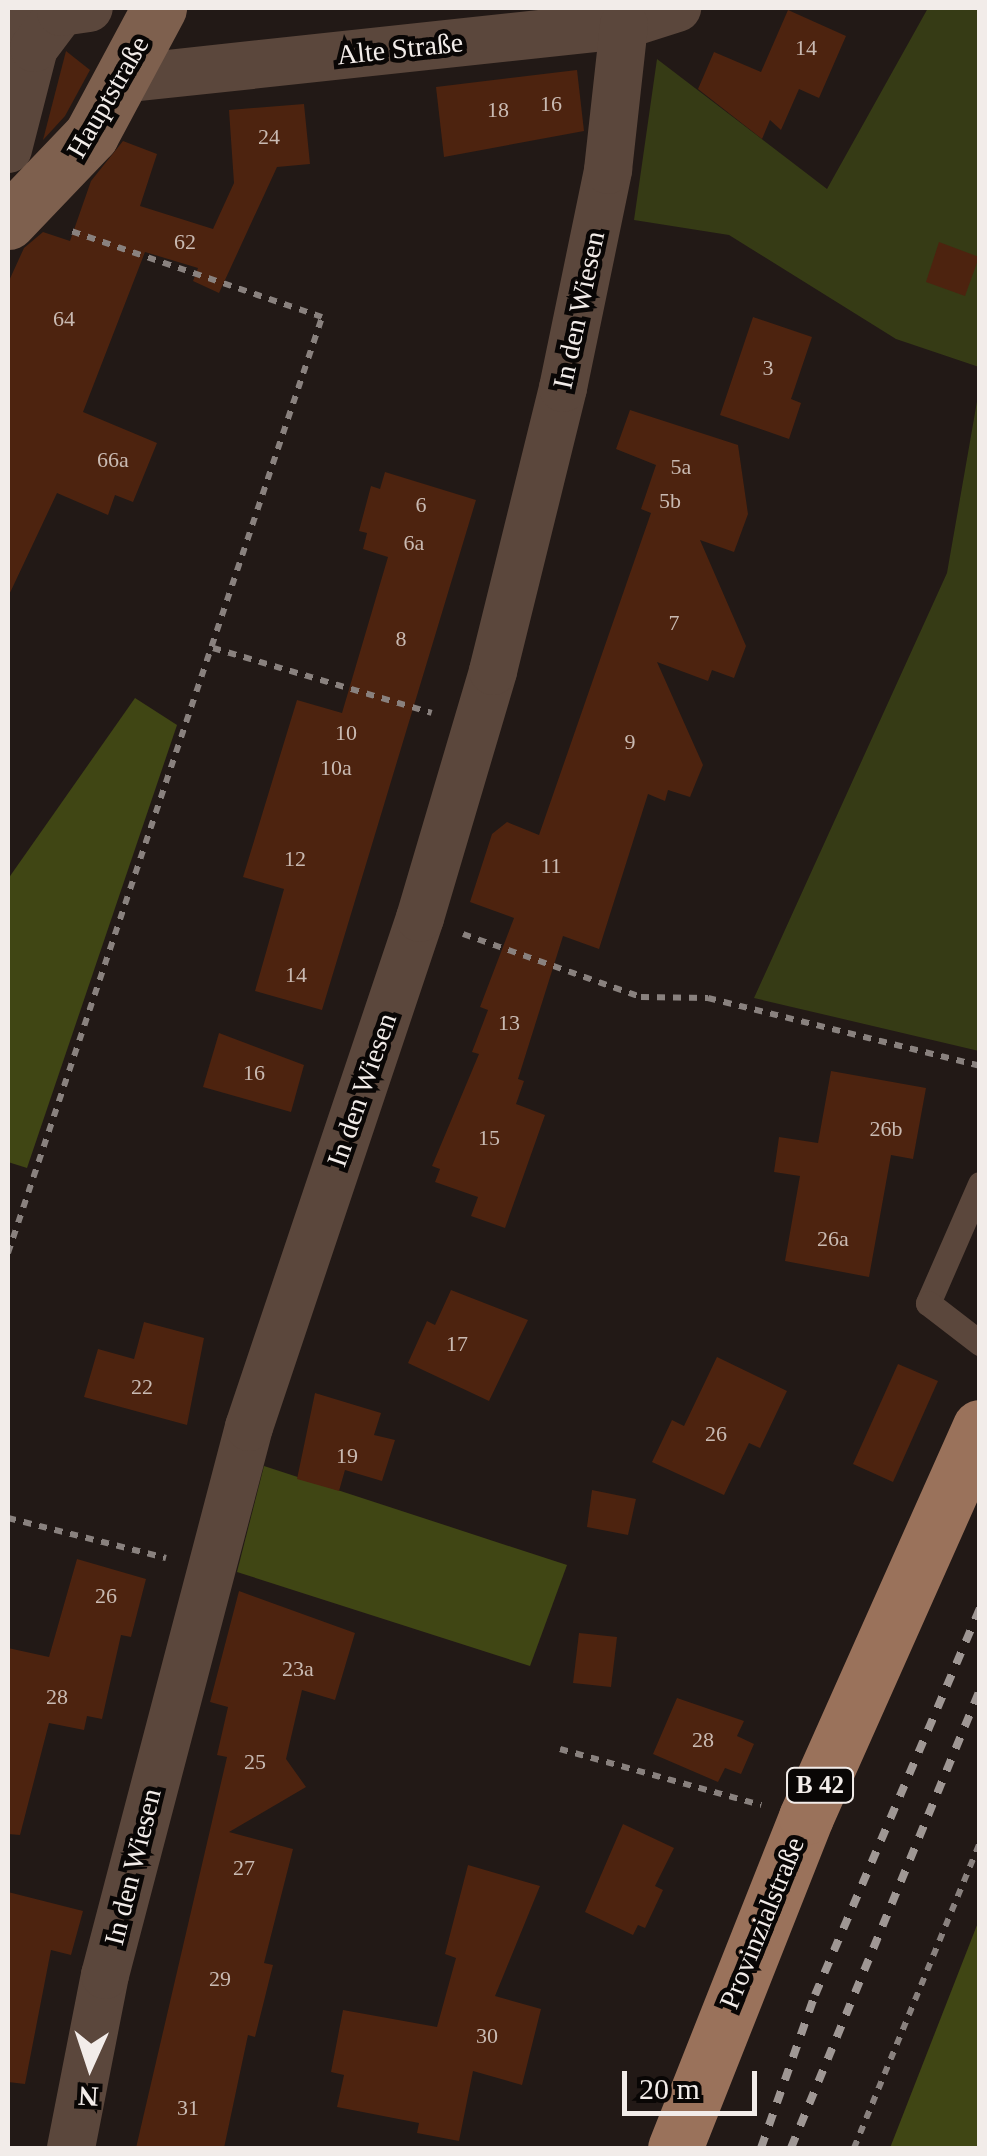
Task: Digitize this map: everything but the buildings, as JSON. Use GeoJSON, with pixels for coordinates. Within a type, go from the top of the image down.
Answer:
{"type":"FeatureCollection","features":[{"type":"Feature","properties":{"kind":"main road","name":"Provinzialstraße"},"geometry":{"type":"LineString","coordinates":[[675,2148],[806,1817],[980,1426]]}},
{"type":"Feature","properties":{"kind":"street"},"geometry":{"type":"LineString","coordinates":[[8,149],[16,32],[61,12],[89,8]]}},
{"type":"Feature","properties":{"kind":"street","name":"Hauptstraße"},"geometry":{"type":"LineString","coordinates":[[10,200],[72,162],[159,8]]}},
{"type":"Feature","properties":{"kind":"street","name":"Alte Straße"},"geometry":{"type":"LineString","coordinates":[[121,80],[624,25],[677,8]]}},
{"type":"Feature","properties":{"kind":"street","name":"In den Wiesen"},"geometry":{"type":"LineString","coordinates":[[70,2148],[104,1975],[248,1427],[420,918],[476,726],[564,388],[608,170],[624,25]]}},
{"type":"Feature","properties":{"kind":"lane"},"geometry":{"type":"LineString","coordinates":[[980,1184],[928,1303],[980,1343]]}},
{"type":"Feature","properties":{"kind":"path"},"geometry":{"type":"LineString","coordinates":[[8,1253],[322,317],[10,200]]}},
{"type":"Feature","properties":{"kind":"path"},"geometry":{"type":"LineString","coordinates":[[212,648],[476,726]]}},
{"type":"Feature","properties":{"kind":"path"},"geometry":{"type":"LineString","coordinates":[[420,918],[641,997],[708,998],[980,1066]]}},
{"type":"Feature","properties":{"kind":"path"},"geometry":{"type":"LineString","coordinates":[[8,1518],[210,1569]]}},
{"type":"Feature","properties":{"kind":"path"},"geometry":{"type":"LineString","coordinates":[[560,1748],[806,1817]]}},
{"type":"Feature","properties":{"kind":"path"},"geometry":{"type":"LineString","coordinates":[[854,2148],[980,1842]]}},
{"type":"Feature","properties":{"kind":"green space"},"geometry":{"type":"Polygon","coordinates":[[[928,8],[979,8],[979,367],[896,339],[729,235],[634,220],[657,59],[827,189],[928,8]]]}},
{"type":"Feature","properties":{"kind":"green space"},"geometry":{"type":"Polygon","coordinates":[[[979,390],[980,1051],[754,998],[947,573],[979,390]]]}},
{"type":"Feature","properties":{"kind":"green space"},"geometry":{"type":"Polygon","coordinates":[[[135,698],[177,725],[27,1168],[8,1162],[8,879],[135,698]]]}},
{"type":"Feature","properties":{"kind":"green space"},"geometry":{"type":"Polygon","coordinates":[[[264,1466],[567,1565],[530,1666],[237,1572],[264,1466]]]}},
{"type":"Feature","properties":{"kind":"green space"},"geometry":{"type":"Polygon","coordinates":[[[979,1920],[979,2148],[890,2148],[979,1920]]]}},
{"type":"Feature","properties":{"kind":"railway"},"geometry":{"type":"LineString","coordinates":[[761,2148],[815,1995],[980,1608]]}},
{"type":"Feature","properties":{"kind":"railway"},"geometry":{"type":"LineString","coordinates":[[791,2148],[980,1689]]}}]}
